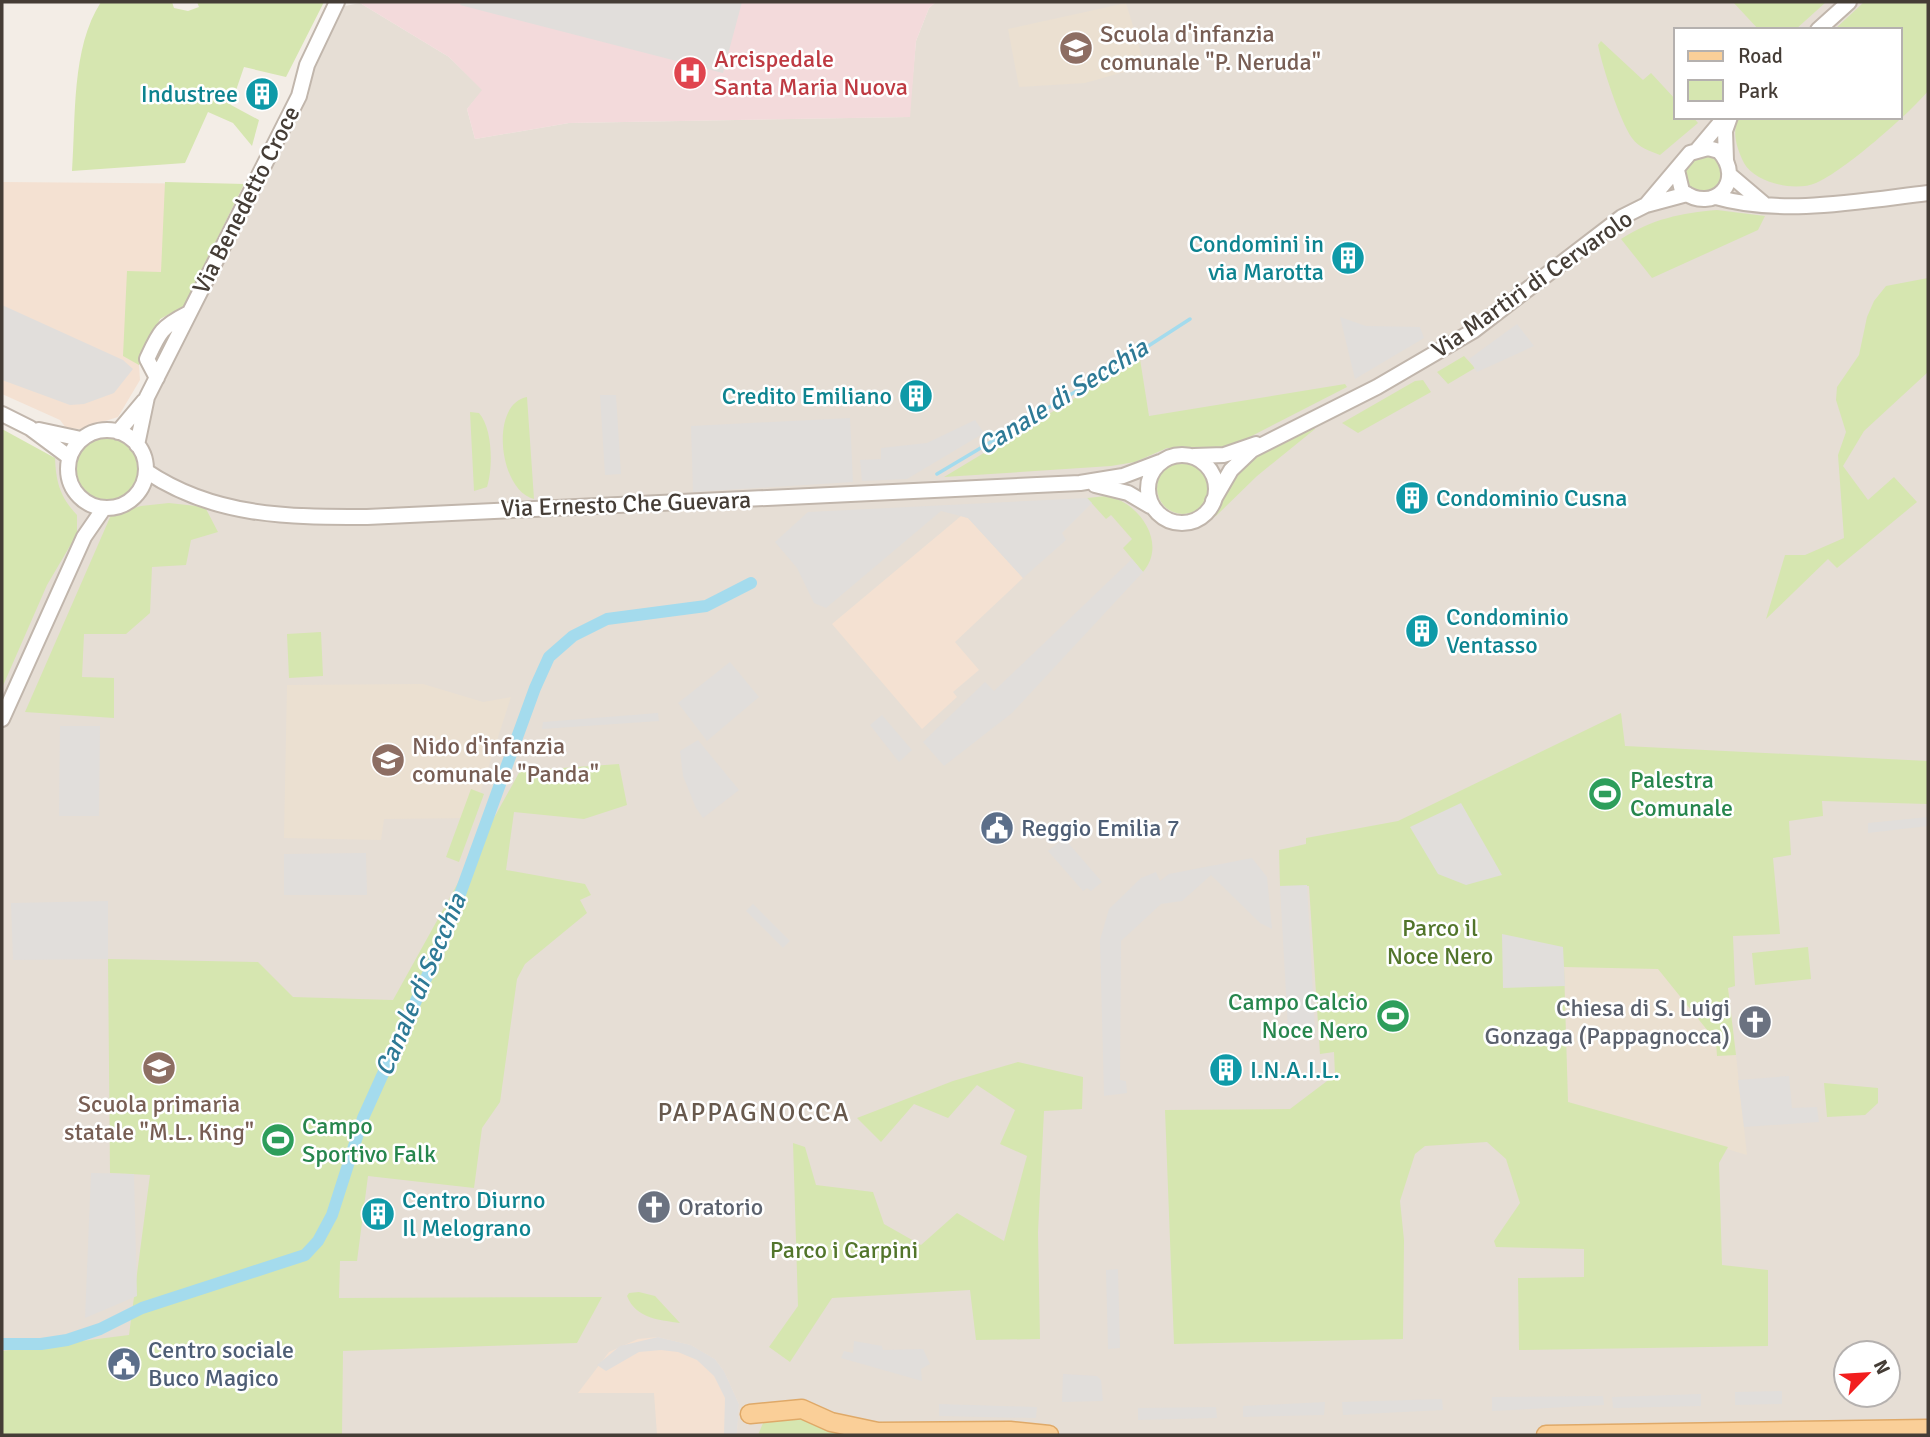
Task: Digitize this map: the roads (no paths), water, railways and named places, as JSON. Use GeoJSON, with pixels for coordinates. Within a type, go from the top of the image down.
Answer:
{"type":"FeatureCollection","features":[{"type":"Feature","properties":{"kind":"main road"},"geometry":{"type":"LineString","coordinates":[[750,1414],[802,1409],[831,1422],[878,1432],[1010,1431],[1049,1435]]}},
{"type":"Feature","properties":{"kind":"main road"},"geometry":{"type":"LineString","coordinates":[[1546,1435],[1928,1429]]}},
{"type":"Feature","properties":{"kind":"street","name":"Via Benedetto Croce"},"geometry":{"type":"LineString","coordinates":[[118,432],[147,397],[157,378],[299,96],[307,65],[337,2]]}},
{"type":"Feature","properties":{"kind":"street"},"geometry":{"type":"LineString","coordinates":[[1820,28],[1849,2]]}},
{"type":"Feature","properties":{"kind":"street","name":"Via Martiri di Cervarolo"},"geometry":{"type":"LineString","coordinates":[[1150,506],[1165,520],[1183,525],[1197,521],[1213,501],[1231,470],[1252,450],[1377,387],[1473,331],[1592,239],[1646,205],[1677,170],[1684,158],[1698,149],[1725,119]]}},
{"type":"Feature","properties":{"kind":"street","name":"Via Martiri di Cervarolo"},"geometry":{"type":"LineString","coordinates":[[1727,119],[1726,160],[1730,175]]}},
{"type":"Feature","properties":{"kind":"street"},"geometry":{"type":"LineString","coordinates":[[1698,149],[1718,151],[1726,160]]}},
{"type":"Feature","properties":{"kind":"street"},"geometry":{"type":"LineString","coordinates":[[1677,170],[1678,183],[1687,194]]}},
{"type":"Feature","properties":{"kind":"street"},"geometry":{"type":"LineString","coordinates":[[1716,197],[1727,186],[1730,175]]}},
{"type":"Feature","properties":{"kind":"street"},"geometry":{"type":"LineString","coordinates":[[1730,175],[1742,189],[1764,204]]}},
{"type":"Feature","properties":{"kind":"street","name":"Via Martiri di Cervarolo"},"geometry":{"type":"LineString","coordinates":[[1646,205],[1687,194],[1704,200],[1716,197],[1735,202],[1764,204],[1824,203],[1928,194]]}},
{"type":"Feature","properties":{"kind":"street","name":"Via Benedetto Croce"},"geometry":{"type":"LineString","coordinates":[[137,445],[147,397]]}},
{"type":"Feature","properties":{"kind":"street"},"geometry":{"type":"LineString","coordinates":[[2,414],[30,428],[69,457]]}},
{"type":"Feature","properties":{"kind":"street"},"geometry":{"type":"LineString","coordinates":[[30,428],[81,439]]}},
{"type":"Feature","properties":{"kind":"street"},"geometry":{"type":"LineString","coordinates":[[99,431],[118,432],[137,445],[146,471],[141,488],[129,501],[104,508],[86,502],[69,480],[69,457],[81,439],[99,431]]}},
{"type":"Feature","properties":{"kind":"street","name":"Via Martiri di Cervarolo"},"geometry":{"type":"LineString","coordinates":[[1160,462],[1174,455],[1224,455],[1270,440]]}},
{"type":"Feature","properties":{"kind":"street"},"geometry":{"type":"LineString","coordinates":[[1190,455],[1202,461],[1210,470],[1215,482],[1213,501]]}},
{"type":"Feature","properties":{"kind":"street"},"geometry":{"type":"LineString","coordinates":[[1150,506],[1149,481],[1160,462]]}},
{"type":"Feature","properties":{"kind":"street","name":"Via Ernesto Che Guevara"},"geometry":{"type":"LineString","coordinates":[[141,488],[175,491],[231,508],[291,517],[368,517],[1080,483],[1123,476],[1160,462]]}},
{"type":"Feature","properties":{"kind":"street","name":"Via Ernesto Che Guevara"},"geometry":{"type":"LineString","coordinates":[[146,471],[175,491]]}},
{"type":"Feature","properties":{"kind":"street","name":"Via Ernesto Che Guevara"},"geometry":{"type":"LineString","coordinates":[[1080,483],[1116,488],[1150,506]]}},
{"type":"Feature","properties":{"kind":"street"},"geometry":{"type":"LineString","coordinates":[[85,537],[86,502]]}},
{"type":"Feature","properties":{"kind":"street"},"geometry":{"type":"LineString","coordinates":[[2,719],[85,537],[104,508]]}},
{"type":"Feature","properties":{"kind":"waterway","name":"Canale di Secchia"},"geometry":{"type":"LineString","coordinates":[[937,474],[1105,374],[1190,319]]}},
{"type":"Feature","properties":{"kind":"waterway","name":"Canale di Secchia"},"geometry":{"type":"LineString","coordinates":[[2,1344],[41,1344],[67,1340],[100,1329],[142,1308],[305,1255],[318,1241],[332,1215],[363,1118],[443,941],[535,688],[549,657],[573,636],[607,619],[706,606],[751,583]]}},
{"type":"Feature","properties":{"kind":"place","name":"Scuola d'infanzia comunale \"P. Neruda\""},"geometry":{"type":"Point","coordinates":[1076,48]}},
{"type":"Feature","properties":{"kind":"place","name":"Arcispedale Santa Maria Nuova"},"geometry":{"type":"Point","coordinates":[690,73]}},
{"type":"Feature","properties":{"kind":"place","name":"Industree"},"geometry":{"type":"Point","coordinates":[262,94]}},
{"type":"Feature","properties":{"kind":"place","name":"Condomini in via Marotta"},"geometry":{"type":"Point","coordinates":[1348,258]}},
{"type":"Feature","properties":{"kind":"place","name":"Credito Emiliano"},"geometry":{"type":"Point","coordinates":[916,396]}},
{"type":"Feature","properties":{"kind":"place","name":"Condominio Cusna"},"geometry":{"type":"Point","coordinates":[1412,498]}},
{"type":"Feature","properties":{"kind":"place","name":"Condominio Ventasso"},"geometry":{"type":"Point","coordinates":[1422,631]}},
{"type":"Feature","properties":{"kind":"place","name":"Nido d'infanzia comunale \"Panda\""},"geometry":{"type":"Point","coordinates":[388,760]}},
{"type":"Feature","properties":{"kind":"place","name":"Palestra Comunale"},"geometry":{"type":"Point","coordinates":[1605,794]}},
{"type":"Feature","properties":{"kind":"place","name":"Reggio Emilia 7"},"geometry":{"type":"Point","coordinates":[997,828]}},
{"type":"Feature","properties":{"kind":"place","name":"Campo Calcio Noce Nero"},"geometry":{"type":"Point","coordinates":[1393,1016]}},
{"type":"Feature","properties":{"kind":"place","name":"Chiesa di S. Luigi Gonzaga (Pappagnocca)"},"geometry":{"type":"Point","coordinates":[1755,1022]}},
{"type":"Feature","properties":{"kind":"place","name":"Scuola primaria statale \"M.L. King\""},"geometry":{"type":"Point","coordinates":[159,1068]}},
{"type":"Feature","properties":{"kind":"place","name":"I.N.A.I.L."},"geometry":{"type":"Point","coordinates":[1226,1070]}},
{"type":"Feature","properties":{"kind":"place","name":"Campo Sportivo Falk"},"geometry":{"type":"Point","coordinates":[278,1140]}},
{"type":"Feature","properties":{"kind":"place","name":"Oratorio"},"geometry":{"type":"Point","coordinates":[654,1207]}},
{"type":"Feature","properties":{"kind":"place","name":"Centro Diurno Il Melograno"},"geometry":{"type":"Point","coordinates":[378,1214]}},
{"type":"Feature","properties":{"kind":"place","name":"Centro sociale Buco Magico"},"geometry":{"type":"Point","coordinates":[124,1364]}},
{"type":"Feature","properties":{"kind":"district","name":"PAPPAGNOCCA"},"geometry":{"type":"Point","coordinates":[754,1113]}},
{"type":"Feature","properties":{"kind":"park label","name":"Parco il Noce Nero"},"geometry":{"type":"Point","coordinates":[1440,942]}},
{"type":"Feature","properties":{"kind":"park label","name":"Parco i Carpini"},"geometry":{"type":"Point","coordinates":[844,1250]}}]}
